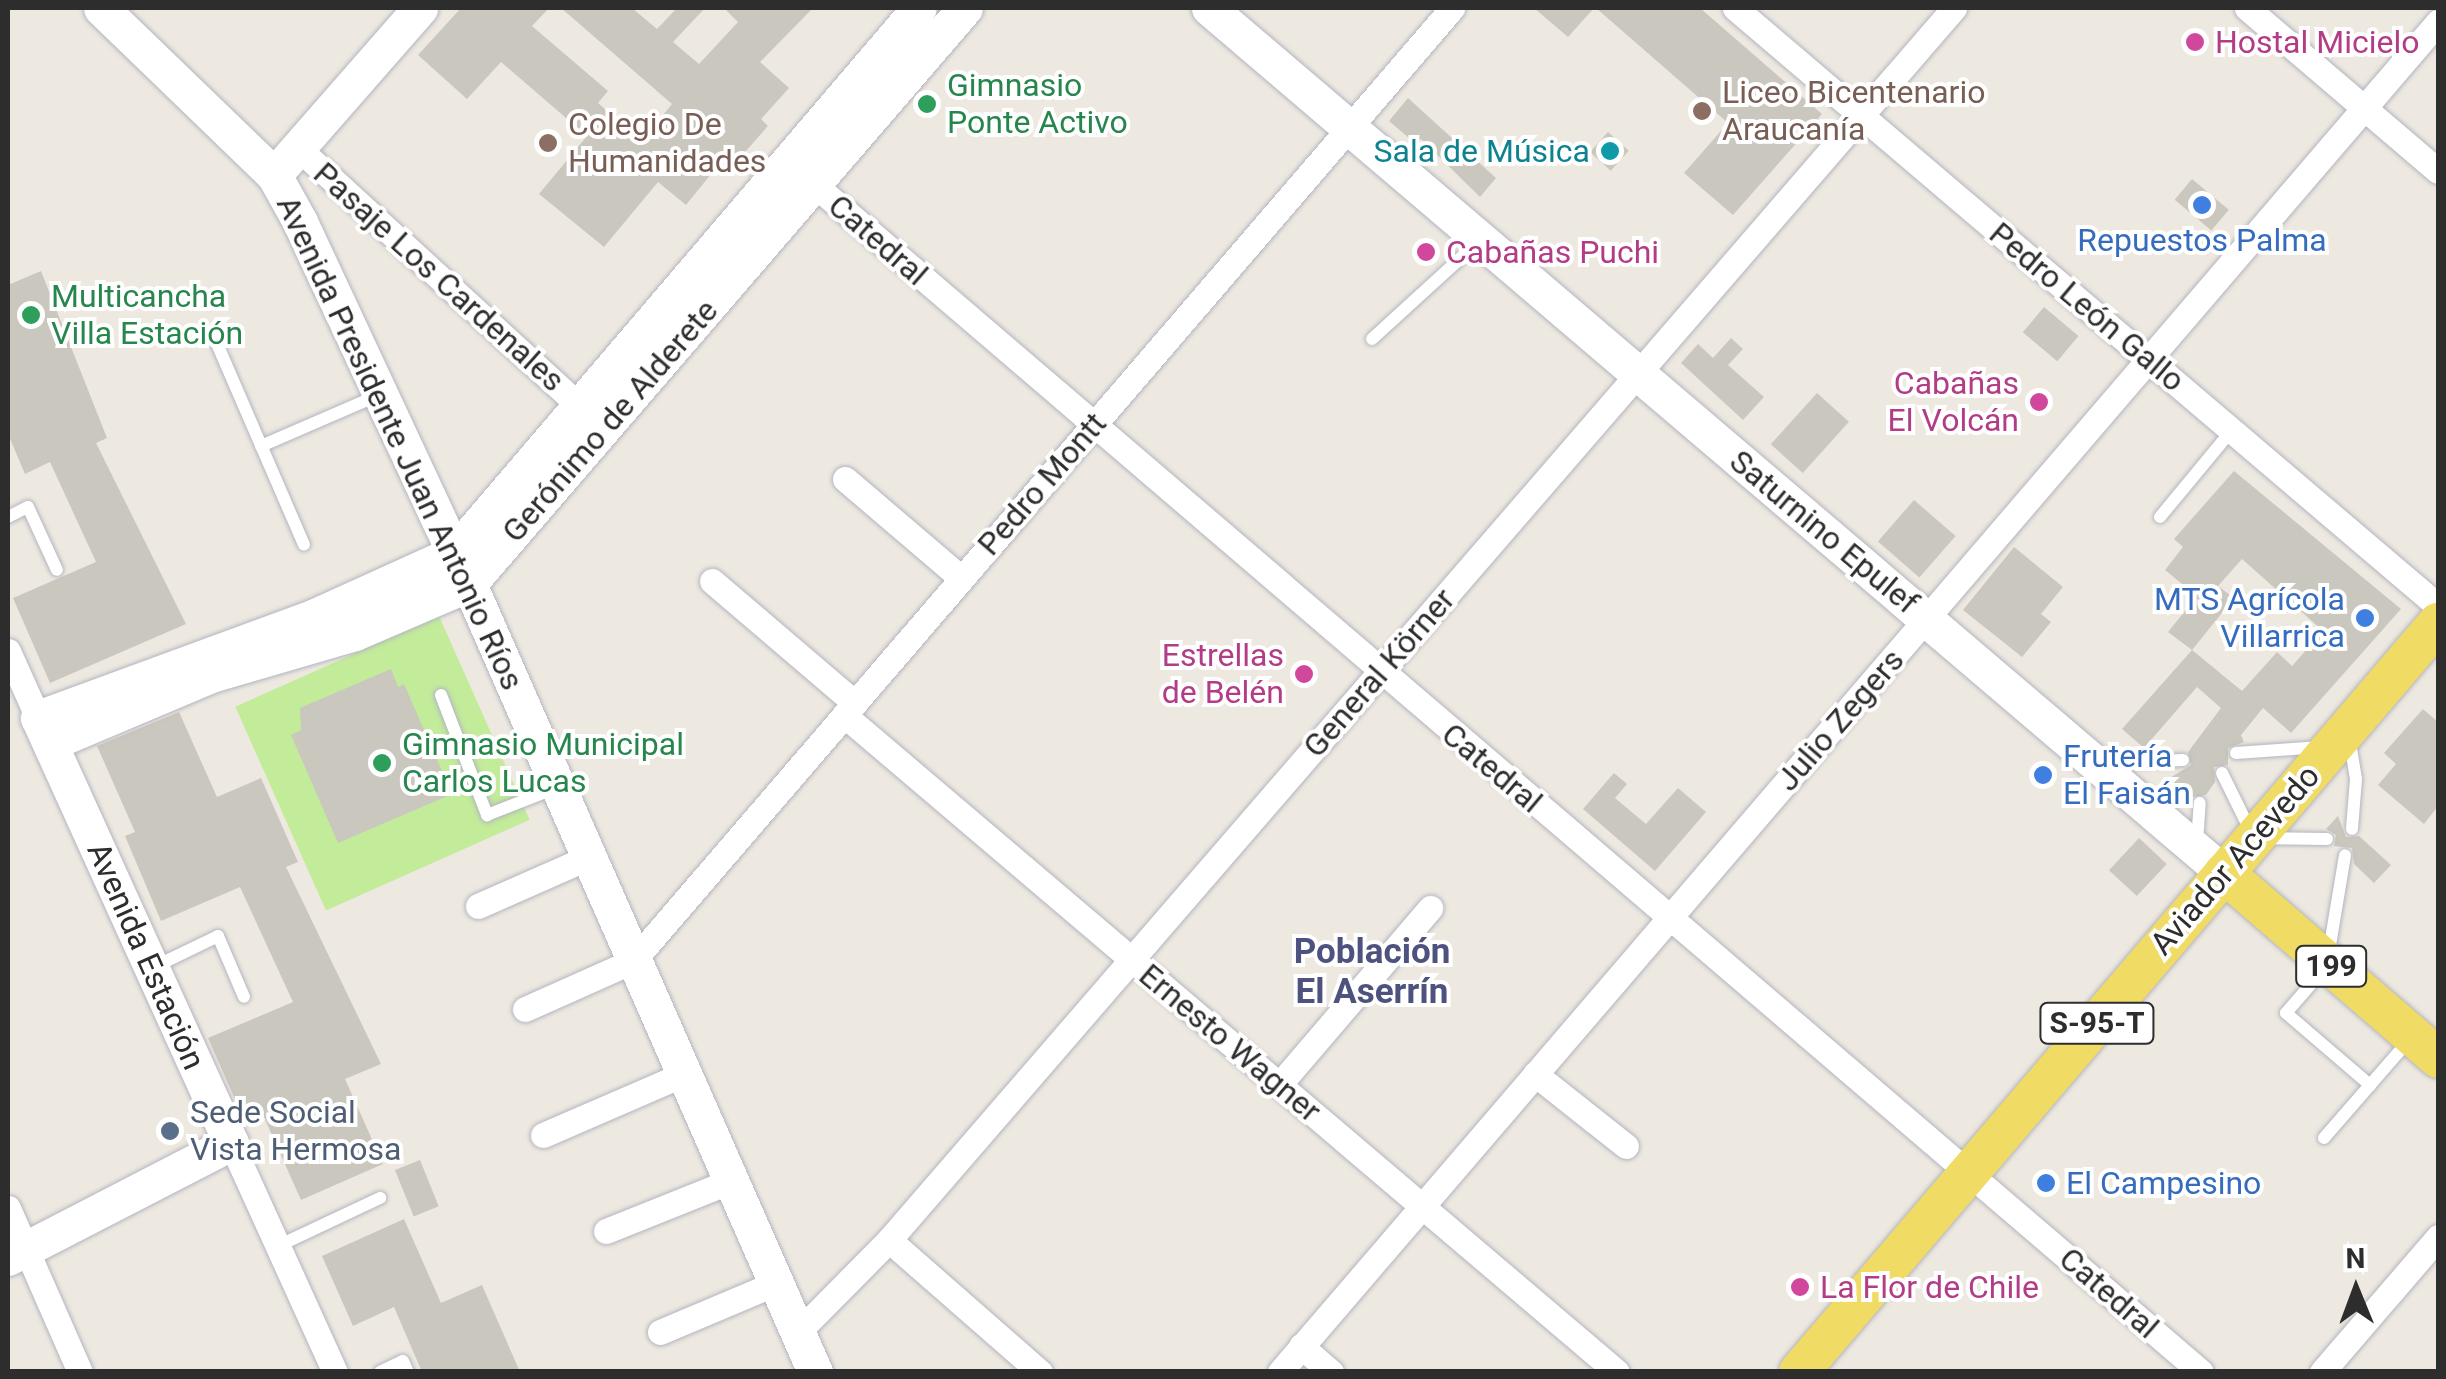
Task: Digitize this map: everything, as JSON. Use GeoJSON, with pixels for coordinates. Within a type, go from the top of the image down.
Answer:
{"type":"FeatureCollection","features":[{"type":"Feature","properties":{"kind":"main road","name":"Avenida Presidente Juan Antonio Ríos"},"geometry":{"type":"LineString","coordinates":[[101,8],[274,175],[461,568],[814,1372]]}},
{"type":"Feature","properties":{"kind":"main road"},"geometry":{"type":"LineString","coordinates":[[274,175],[420,8]]}},
{"type":"Feature","properties":{"kind":"main road","name":"Gerónimo de Alderete"},"geometry":{"type":"LineString","coordinates":[[461,568],[580,406],[919,8]]}},
{"type":"Feature","properties":{"kind":"main road","name":"Gerónimo de Alderete"},"geometry":{"type":"LineString","coordinates":[[44,730],[315,616],[461,568],[814,184],[965,8]]}},
{"type":"Feature","properties":{"kind":"main road","name":"Saturnino Epulef"},"geometry":{"type":"LineString","coordinates":[[1208,8],[2426,1047]]}},
{"type":"Feature","properties":{"kind":"main road","name":"Aviador Acevedo"},"geometry":{"type":"LineString","coordinates":[[1800,1372],[1969,1172],[2210,861],[2254,838],[2438,622]]}},
{"type":"Feature","properties":{"kind":"main road","name":"Avenida Estación"},"geometry":{"type":"LineString","coordinates":[[44,730],[231,1143]]}},
{"type":"Feature","properties":{"kind":"main road"},"geometry":{"type":"LineString","coordinates":[[16,1253],[231,1143]]}},
{"type":"Feature","properties":{"kind":"street","name":"Pedro Montt"},"geometry":{"type":"LineString","coordinates":[[632,962],[1452,8]]}},
{"type":"Feature","properties":{"kind":"street","name":"Pedro León Gallo"},"geometry":{"type":"LineString","coordinates":[[1735,8],[2438,606]]}},
{"type":"Feature","properties":{"kind":"street","name":"General Körner"},"geometry":{"type":"LineString","coordinates":[[798,1332],[889,1240],[1954,8]]}},
{"type":"Feature","properties":{"kind":"street"},"geometry":{"type":"LineString","coordinates":[[2247,8],[2438,171]]}},
{"type":"Feature","properties":{"kind":"street","name":"Julio Zegers"},"geometry":{"type":"LineString","coordinates":[[1280,1372],[2438,22]]}},
{"type":"Feature","properties":{"kind":"street","name":"Pasaje Los Cardenales"},"geometry":{"type":"LineString","coordinates":[[298,148],[580,406]]}},
{"type":"Feature","properties":{"kind":"street","name":"Catedral"},"geometry":{"type":"LineString","coordinates":[[786,161],[1091,428],[2201,1372]]}},
{"type":"Feature","properties":{"kind":"street"},"geometry":{"type":"LineString","coordinates":[[845,478],[962,578]]}},
{"type":"Feature","properties":{"kind":"street","name":"Ernesto Wagner"},"geometry":{"type":"LineString","coordinates":[[712,580],[849,709],[1132,960],[1616,1372]]}},
{"type":"Feature","properties":{"kind":"street","name":"Avenida Estación"},"geometry":{"type":"LineString","coordinates":[[8,650],[44,730]]}},
{"type":"Feature","properties":{"kind":"street"},"geometry":{"type":"LineString","coordinates":[[478,906],[589,857]]}},
{"type":"Feature","properties":{"kind":"street"},"geometry":{"type":"LineString","coordinates":[[1279,1085],[1430,908]]}},
{"type":"Feature","properties":{"kind":"street"},"geometry":{"type":"LineString","coordinates":[[525,1009],[632,962]]}},
{"type":"Feature","properties":{"kind":"street"},"geometry":{"type":"LineString","coordinates":[[544,1135],[684,1074]]}},
{"type":"Feature","properties":{"kind":"street"},"geometry":{"type":"LineString","coordinates":[[1536,1074],[1626,1146]]}},
{"type":"Feature","properties":{"kind":"street","name":"Avenida Estación"},"geometry":{"type":"LineString","coordinates":[[231,1143],[335,1372]]}},
{"type":"Feature","properties":{"kind":"street"},"geometry":{"type":"LineString","coordinates":[[606,1231],[731,1182]]}},
{"type":"Feature","properties":{"kind":"street"},"geometry":{"type":"LineString","coordinates":[[8,1208],[16,1253],[80,1372]]}},
{"type":"Feature","properties":{"kind":"street"},"geometry":{"type":"LineString","coordinates":[[2322,1372],[2438,1238]]}},
{"type":"Feature","properties":{"kind":"street"},"geometry":{"type":"LineString","coordinates":[[889,1240],[1040,1372]]}},
{"type":"Feature","properties":{"kind":"street"},"geometry":{"type":"LineString","coordinates":[[660,1332],[776,1283]]}},
{"type":"Feature","properties":{"kind":"street"},"geometry":{"type":"LineString","coordinates":[[1302,1346],[1331,1372]]}},
{"type":"Feature","properties":{"kind":"lane"},"geometry":{"type":"LineString","coordinates":[[1372,339],[1481,240]]}},
{"type":"Feature","properties":{"kind":"lane"},"geometry":{"type":"LineString","coordinates":[[215,339],[304,545]]}},
{"type":"Feature","properties":{"kind":"lane"},"geometry":{"type":"LineString","coordinates":[[261,446],[381,394]]}},
{"type":"Feature","properties":{"kind":"lane"},"geometry":{"type":"LineString","coordinates":[[2160,517],[2232,430]]}},
{"type":"Feature","properties":{"kind":"lane"},"geometry":{"type":"LineString","coordinates":[[8,516],[28,507],[58,570]]}},
{"type":"Feature","properties":{"kind":"lane"},"geometry":{"type":"LineString","coordinates":[[441,695],[488,814],[558,787]]}},
{"type":"Feature","properties":{"kind":"lane"},"geometry":{"type":"LineString","coordinates":[[2236,753],[2340,738],[2356,779],[2352,829]]}},
{"type":"Feature","properties":{"kind":"lane"},"geometry":{"type":"LineString","coordinates":[[2091,760],[2133,765],[2182,760]]}},
{"type":"Feature","properties":{"kind":"lane"},"geometry":{"type":"LineString","coordinates":[[2222,773],[2254,838],[2327,839]]}},
{"type":"Feature","properties":{"kind":"lane"},"geometry":{"type":"LineString","coordinates":[[2200,802],[2210,861]]}},
{"type":"Feature","properties":{"kind":"lane"},"geometry":{"type":"LineString","coordinates":[[2344,856],[2330,915],[2329,964],[2286,1013],[2370,1085]]}},
{"type":"Feature","properties":{"kind":"lane"},"geometry":{"type":"LineString","coordinates":[[152,968],[218,936],[244,997]]}},
{"type":"Feature","properties":{"kind":"lane"},"geometry":{"type":"LineString","coordinates":[[2324,1138],[2370,1085],[2426,1047]]}},
{"type":"Feature","properties":{"kind":"lane"},"geometry":{"type":"LineString","coordinates":[[278,1246],[380,1198]]}},
{"type":"Feature","properties":{"kind":"lane"},"geometry":{"type":"LineString","coordinates":[[380,1372],[403,1362],[408,1372]]}},
{"type":"Feature","properties":{"kind":"green space","name":"Gimnasio Municipal Carlos Lucas"},"geometry":{"type":"Polygon","coordinates":[[[439,616],[530,820],[326,910],[235,707],[439,616]]]}},
{"type":"Feature","properties":{"kind":"building"},"geometry":{"type":"Polygon","coordinates":[[[461,8],[549,8],[532,26],[608,91],[598,103],[642,141],[672,104],[561,8],[632,8],[657,29],[677,8],[705,8],[673,42],[699,64],[738,22],[724,8],[813,8],[760,62],[789,88],[761,119],[768,126],[738,160],[729,152],[686,205],[658,182],[604,247],[539,194],[587,136],[501,62],[467,99],[418,55],[461,8]]]}},
{"type":"Feature","properties":{"kind":"building"},"geometry":{"type":"Polygon","coordinates":[[[1534,8],[1594,8],[1568,37],[1534,8]]]}},
{"type":"Feature","properties":{"kind":"building"},"geometry":{"type":"Polygon","coordinates":[[[1596,8],[1700,8],[1822,114],[1733,215],[1684,173],[1728,123],[1596,8]]]}},
{"type":"Feature","properties":{"kind":"building"},"geometry":{"type":"Polygon","coordinates":[[[1408,98],[1496,178],[1480,197],[1421,139],[1416,144],[1389,121],[1408,98]]]}},
{"type":"Feature","properties":{"kind":"building","name":"Sala de Música"},"geometry":{"type":"Polygon","coordinates":[[[1608,132],[1629,151],[1611,171],[1590,152],[1608,132]]]}},
{"type":"Feature","properties":{"kind":"building","name":"Repuestos Palma"},"geometry":{"type":"Polygon","coordinates":[[[2192,179],[2229,210],[2211,231],[2175,200],[2192,179]]]}},
{"type":"Feature","properties":{"kind":"building"},"geometry":{"type":"Polygon","coordinates":[[[41,271],[107,438],[96,443],[186,624],[50,683],[13,598],[96,562],[50,462],[25,474],[8,434],[8,285],[41,271]]]}},
{"type":"Feature","properties":{"kind":"building"},"geometry":{"type":"Polygon","coordinates":[[[2044,307],[2078,336],[2057,361],[2023,332],[2044,307]]]}},
{"type":"Feature","properties":{"kind":"building"},"geometry":{"type":"Polygon","coordinates":[[[1731,338],[1743,349],[1728,365],[1764,397],[1743,420],[1681,363],[1698,344],[1713,358],[1731,338]]]}},
{"type":"Feature","properties":{"kind":"building"},"geometry":{"type":"Polygon","coordinates":[[[1817,393],[1849,422],[1803,473],[1771,444],[1817,393]]]}},
{"type":"Feature","properties":{"kind":"building"},"geometry":{"type":"Polygon","coordinates":[[[2234,471],[2401,609],[2291,733],[2263,708],[2241,735],[2244,742],[2228,748],[2228,765],[2214,767],[2215,782],[2206,795],[2192,797],[2168,779],[2191,765],[2188,752],[2221,708],[2197,687],[2144,748],[2122,729],[2192,650],[2168,632],[2197,596],[2165,570],[2183,547],[2174,539],[2234,471]],[[2242,559],[2218,586],[2234,598],[2192,650],[2242,691],[2277,652],[2292,666],[2323,631],[2242,559]]]}},
{"type":"Feature","properties":{"kind":"building"},"geometry":{"type":"Polygon","coordinates":[[[1914,500],[1956,536],[1919,578],[1878,542],[1914,500]]]}},
{"type":"Feature","properties":{"kind":"building"},"geometry":{"type":"Polygon","coordinates":[[[2014,547],[2063,587],[2041,614],[2051,622],[2022,657],[1963,610],[2014,547]]]}},
{"type":"Feature","properties":{"kind":"building"},"geometry":{"type":"Polygon","coordinates":[[[391,669],[398,687],[404,684],[452,794],[338,843],[291,735],[301,730],[300,708],[391,669]]]}},
{"type":"Feature","properties":{"kind":"building"},"geometry":{"type":"Polygon","coordinates":[[[2423,709],[2438,722],[2438,806],[2424,824],[2378,785],[2396,764],[2384,753],[2423,709]]]}},
{"type":"Feature","properties":{"kind":"building"},"geometry":{"type":"Polygon","coordinates":[[[179,712],[217,797],[261,778],[298,862],[286,867],[381,1064],[345,1079],[383,1164],[301,1200],[263,1115],[245,1122],[208,1038],[293,1002],[240,887],[161,921],[125,836],[135,832],[97,746],[179,712]]]}},
{"type":"Feature","properties":{"kind":"building"},"geometry":{"type":"Polygon","coordinates":[[[1614,773],[1627,784],[1615,798],[1646,824],[1678,788],[1706,812],[1655,871],[1583,809],[1614,773]]]}},
{"type":"Feature","properties":{"kind":"building"},"geometry":{"type":"Polygon","coordinates":[[[2338,816],[2346,837],[2359,836],[2391,865],[2374,883],[2354,864],[2352,848],[2334,846],[2336,835],[2326,829],[2338,816]]]}},
{"type":"Feature","properties":{"kind":"building"},"geometry":{"type":"Polygon","coordinates":[[[2139,838],[2167,864],[2137,896],[2109,870],[2139,838]]]}},
{"type":"Feature","properties":{"kind":"building"},"geometry":{"type":"Polygon","coordinates":[[[420,1160],[439,1206],[414,1216],[395,1170],[420,1160]]]}},
{"type":"Feature","properties":{"kind":"building"},"geometry":{"type":"Polygon","coordinates":[[[404,1219],[441,1303],[482,1285],[520,1372],[422,1372],[394,1307],[353,1326],[322,1256],[404,1219]]]}},
{"type":"Feature","properties":{"kind":"place","name":"Hostal Micielo"},"geometry":{"type":"Point","coordinates":[2195,42]}},
{"type":"Feature","properties":{"kind":"place","name":"Gimnasio Ponte Activo"},"geometry":{"type":"Point","coordinates":[927,104]}},
{"type":"Feature","properties":{"kind":"place","name":"Liceo Bicentenario Araucanía"},"geometry":{"type":"Point","coordinates":[1702,111]}},
{"type":"Feature","properties":{"kind":"place","name":"Colegio De Humanidades"},"geometry":{"type":"Point","coordinates":[548,143]}},
{"type":"Feature","properties":{"kind":"place","name":"Sala de Música"},"geometry":{"type":"Point","coordinates":[1610,151]}},
{"type":"Feature","properties":{"kind":"place","name":"Repuestos Palma"},"geometry":{"type":"Point","coordinates":[2202,205]}},
{"type":"Feature","properties":{"kind":"place","name":"Cabañas Puchi"},"geometry":{"type":"Point","coordinates":[1426,252]}},
{"type":"Feature","properties":{"kind":"place","name":"Multicancha Villa Estación"},"geometry":{"type":"Point","coordinates":[31,315]}},
{"type":"Feature","properties":{"kind":"place","name":"Cabañas El Volcán"},"geometry":{"type":"Point","coordinates":[2039,402]}},
{"type":"Feature","properties":{"kind":"place","name":"MTS Agrícola Villarrica"},"geometry":{"type":"Point","coordinates":[2365,618]}},
{"type":"Feature","properties":{"kind":"place","name":"Estrellas de Belén"},"geometry":{"type":"Point","coordinates":[1304,674]}},
{"type":"Feature","properties":{"kind":"place","name":"Gimnasio Municipal Carlos Lucas"},"geometry":{"type":"Point","coordinates":[382,763]}},
{"type":"Feature","properties":{"kind":"place","name":"Frutería El Faisán"},"geometry":{"type":"Point","coordinates":[2043,775]}},
{"type":"Feature","properties":{"kind":"place","name":"Sede Social Vista Hermosa"},"geometry":{"type":"Point","coordinates":[170,1131]}},
{"type":"Feature","properties":{"kind":"place","name":"El Campesino"},"geometry":{"type":"Point","coordinates":[2046,1183]}},
{"type":"Feature","properties":{"kind":"place","name":"La Flor de Chile"},"geometry":{"type":"Point","coordinates":[1800,1287]}},
{"type":"Feature","properties":{"kind":"district","name":"Población El Aserrín"},"geometry":{"type":"Point","coordinates":[1372,972]}}]}
